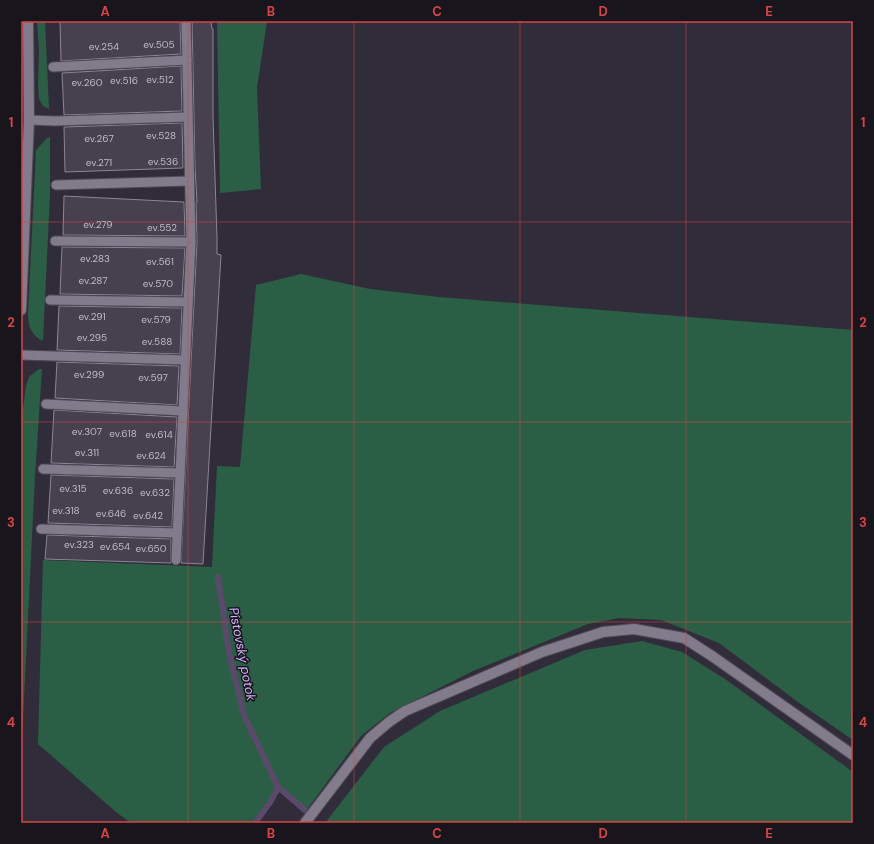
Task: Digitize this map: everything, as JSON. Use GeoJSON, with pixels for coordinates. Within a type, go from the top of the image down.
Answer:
{"type":"FeatureCollection","features":[{"type":"Feature","properties":{"kind":"street"},"geometry":{"type":"LineString","coordinates":[[21,310],[29,120],[28,21]]}},
{"type":"Feature","properties":{"kind":"street"},"geometry":{"type":"LineString","coordinates":[[305,823],[370,738],[405,711],[542,652],[603,632],[634,628],[684,638],[853,755]]}},
{"type":"Feature","properties":{"kind":"lane"},"geometry":{"type":"LineString","coordinates":[[176,560],[191,242],[186,21]]}},
{"type":"Feature","properties":{"kind":"lane"},"geometry":{"type":"LineString","coordinates":[[53,67],[186,60]]}},
{"type":"Feature","properties":{"kind":"lane"},"geometry":{"type":"LineString","coordinates":[[29,120],[54,121],[188,116]]}},
{"type":"Feature","properties":{"kind":"lane"},"geometry":{"type":"LineString","coordinates":[[56,185],[189,182]]}},
{"type":"Feature","properties":{"kind":"lane"},"geometry":{"type":"LineString","coordinates":[[55,241],[191,242]]}},
{"type":"Feature","properties":{"kind":"lane"},"geometry":{"type":"LineString","coordinates":[[50,300],[188,302]]}},
{"type":"Feature","properties":{"kind":"lane"},"geometry":{"type":"LineString","coordinates":[[21,355],[185,360]]}},
{"type":"Feature","properties":{"kind":"lane"},"geometry":{"type":"LineString","coordinates":[[46,404],[183,411]]}},
{"type":"Feature","properties":{"kind":"lane"},"geometry":{"type":"LineString","coordinates":[[43,470],[180,473]]}},
{"type":"Feature","properties":{"kind":"lane"},"geometry":{"type":"LineString","coordinates":[[41,529],[177,533]]}},
{"type":"Feature","properties":{"kind":"green space"},"geometry":{"type":"Polygon","coordinates":[[[37,21],[45,21],[49,109],[43,106],[39,99],[39,50],[37,21]]]}},
{"type":"Feature","properties":{"kind":"green space"},"geometry":{"type":"Polygon","coordinates":[[[217,21],[267,21],[257,88],[261,189],[220,193],[217,21]]]}},
{"type":"Feature","properties":{"kind":"green space"},"geometry":{"type":"Polygon","coordinates":[[[50,137],[50,194],[43,341],[33,334],[29,323],[28,314],[36,150],[47,138],[50,137]]]}},
{"type":"Feature","properties":{"kind":"green space"},"geometry":{"type":"Polygon","coordinates":[[[301,274],[370,289],[439,297],[853,330],[853,740],[798,702],[719,643],[661,620],[619,618],[588,624],[473,671],[390,713],[361,736],[306,811],[282,790],[251,823],[131,823],[116,812],[38,744],[43,560],[212,567],[217,466],[240,467],[256,285],[301,274]]]}},
{"type":"Feature","properties":{"kind":"green space"},"geometry":{"type":"Polygon","coordinates":[[[39,369],[42,369],[35,476],[21,759],[22,416],[26,386],[29,377],[39,369]]]}},
{"type":"Feature","properties":{"kind":"green space"},"geometry":{"type":"Polygon","coordinates":[[[642,641],[682,652],[725,679],[853,772],[853,823],[325,823],[384,747],[440,711],[585,650],[642,641]]]}},
{"type":"Feature","properties":{"kind":"building"},"geometry":{"type":"Polygon","coordinates":[[[60,21],[180,21],[181,54],[61,61],[60,21]]]}},
{"type":"Feature","properties":{"kind":"building"},"geometry":{"type":"Polygon","coordinates":[[[192,21],[211,21],[213,29],[213,117],[217,254],[221,255],[203,564],[181,563],[197,242],[192,21]]]}},
{"type":"Feature","properties":{"kind":"building"},"geometry":{"type":"Polygon","coordinates":[[[181,66],[182,111],[64,115],[62,73],[181,66]]]}},
{"type":"Feature","properties":{"kind":"building"},"geometry":{"type":"Polygon","coordinates":[[[182,123],[183,168],[65,172],[64,127],[182,123]]]}},
{"type":"Feature","properties":{"kind":"building"},"geometry":{"type":"Polygon","coordinates":[[[64,196],[184,202],[185,236],[63,235],[64,196]]]}},
{"type":"Feature","properties":{"kind":"building"},"geometry":{"type":"Polygon","coordinates":[[[62,247],[185,248],[182,296],[60,294],[62,247]]]}},
{"type":"Feature","properties":{"kind":"building"},"geometry":{"type":"Polygon","coordinates":[[[59,306],[182,308],[180,354],[57,350],[59,306]]]}},
{"type":"Feature","properties":{"kind":"building"},"geometry":{"type":"Polygon","coordinates":[[[57,362],[179,366],[177,405],[55,398],[57,362]]]}},
{"type":"Feature","properties":{"kind":"building"},"geometry":{"type":"Polygon","coordinates":[[[54,410],[177,417],[174,467],[51,463],[54,410]]]}},
{"type":"Feature","properties":{"kind":"building"},"geometry":{"type":"Polygon","coordinates":[[[51,475],[174,479],[172,527],[48,523],[51,475]]]}},
{"type":"Feature","properties":{"kind":"building"},"geometry":{"type":"Polygon","coordinates":[[[47,535],[171,539],[171,563],[45,559],[47,535]]]}},
{"type":"Feature","properties":{"kind":"waterway","name":"Pístovský potok"},"geometry":{"type":"LineString","coordinates":[[218,577],[229,653],[244,715],[278,787],[306,811]]}},
{"type":"Feature","properties":{"kind":"waterway"},"geometry":{"type":"LineString","coordinates":[[255,823],[271,801],[278,787]]}}]}
